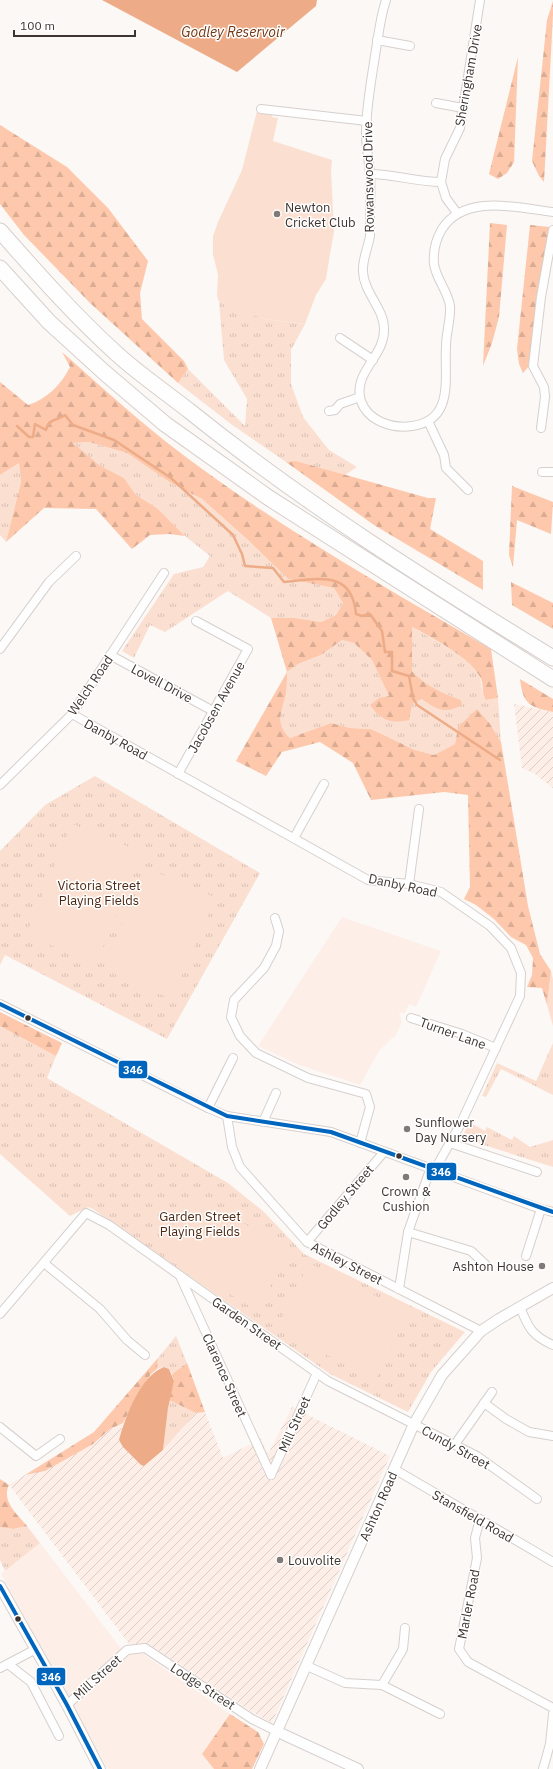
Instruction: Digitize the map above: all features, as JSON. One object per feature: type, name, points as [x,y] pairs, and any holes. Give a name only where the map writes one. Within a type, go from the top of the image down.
[{"type":"highway","points":[[0,231],[66,306],[118,355],[246,456],[427,581],[553,658]]},
{"type":"highway","points":[[0,268],[50,322],[104,373],[165,424],[269,498],[553,679]]},
{"type":"street","name":"Rowanswood Drive","points":[[360,398],[361,378],[373,360],[382,342],[384,328],[377,305],[366,283],[363,272],[370,236],[370,174],[366,135],[367,121],[377,40],[386,0]]},
{"type":"street","name":"Sheringham Drive","points":[[457,214],[446,198],[441,182],[445,159],[460,128],[480,0]]},
{"type":"street","points":[[377,40],[410,46]]},
{"type":"street","points":[[436,103],[463,108]]},
{"type":"street","points":[[261,109],[367,121]]},
{"type":"street","points":[[370,174],[391,174],[417,181],[441,182]]},
{"type":"street","points":[[329,411],[335,410],[340,404],[360,398],[369,414],[378,421],[390,425],[409,427],[428,421],[440,408],[446,391],[444,375],[450,306],[435,272],[434,252],[440,232],[457,214],[474,207],[493,206],[553,212]]},
{"type":"street","points":[[541,428],[545,396],[544,387],[533,366],[541,297],[553,230]]},
{"type":"street","points":[[340,338],[373,360]]},
{"type":"street","points":[[428,421],[444,455],[446,468],[468,490]]},
{"type":"street","points":[[542,472],[553,472]]},
{"type":"street","points":[[0,649],[49,582],[76,556]]},
{"type":"street","name":"Welch Road","points":[[0,785],[72,714],[164,573]]},
{"type":"street","name":"Jacobsen Avenue","points":[[178,774],[248,649],[196,621]]},
{"type":"street","name":"Lovell Drive","points":[[110,656],[213,711]]},
{"type":"street","name":"Danby Road","points":[[72,714],[368,880],[410,884],[441,892],[490,926],[511,948],[521,973],[520,996],[460,1124],[432,1170],[408,1232],[399,1289]]},
{"type":"street","points":[[294,838],[324,784]]},
{"type":"street","points":[[410,884],[419,809]]},
{"type":"street","points":[[275,918],[279,931],[276,946],[264,968],[234,1000],[231,1017],[240,1036],[256,1053],[308,1078],[366,1094],[370,1107],[360,1143]]},
{"type":"street","points":[[0,1004],[208,1108],[227,1116],[331,1132],[432,1170],[553,1212]]},
{"type":"street","name":"Turner Lane","points":[[411,1018],[462,1034],[496,1048]]},
{"type":"street","points":[[208,1108],[233,1058]]},
{"type":"street","points":[[263,1122],[276,1093]]},
{"type":"street","name":"Ashley Street","points":[[227,1116],[232,1147],[240,1167],[307,1242],[481,1331]]},
{"type":"street","points":[[450,1142],[537,1172]]},
{"type":"street","name":"Godley Street","points":[[307,1242],[384,1152]]},
{"type":"street","points":[[526,1256],[541,1209]]},
{"type":"street","name":"Garden Street","points":[[44,1263],[86,1213],[109,1225],[328,1381],[414,1424]]},
{"type":"street","points":[[408,1232],[471,1251],[486,1265]]},
{"type":"street","points":[[0,1314],[44,1263],[100,1309],[128,1340],[145,1355]]},
{"type":"street","name":"Clarence Street","points":[[180,1276],[271,1475]]},
{"type":"street","name":"Ashton Road","points":[[260,1769],[278,1732],[414,1424],[442,1374],[481,1331],[553,1288]]},
{"type":"street","points":[[520,1307],[529,1328],[540,1340],[553,1344]]},
{"type":"street","name":"Mill Street","points":[[271,1475],[317,1373]]},
{"type":"street","points":[[458,1440],[492,1392]]},
{"type":"street","points":[[484,1404],[529,1432],[553,1436]]},
{"type":"street","name":"Cundy Street","points":[[414,1424],[477,1456],[537,1499]]},
{"type":"street","points":[[0,1427],[36,1456],[60,1439]]},
{"type":"street","name":"Stansfield Road","points":[[394,1469],[553,1562]]},
{"type":"street","name":"Marler Road","points":[[480,1519],[475,1538],[477,1558],[459,1649],[468,1662],[553,1708]]},
{"type":"street","points":[[0,1586],[67,1704],[100,1769]]},
{"type":"street","points":[[382,1686],[403,1649],[405,1628]]},
{"type":"street","name":"Lodge Street","points":[[127,1650],[146,1648],[252,1719],[278,1732]]},
{"type":"street","points":[[0,1668],[36,1649]]},
{"type":"street","name":"Mill Street","points":[[67,1704],[127,1650]]},
{"type":"street","points":[[8,1664],[31,1682],[59,1736]]},
{"type":"street","points":[[307,1666],[346,1683],[382,1686],[440,1714]]},
{"type":"street","points":[[543,1769],[550,1744],[553,1714]]},
{"type":"street","points":[[278,1732],[358,1769]]},
{"type":"shaded area","points":[[514,704],[553,712],[553,788],[535,774],[522,768]]},
{"type":"shaded area","points":[[342,917],[441,951],[416,1007],[409,1004],[405,1013],[399,1013],[402,1022],[395,1037],[379,1051],[360,1085],[299,1065],[258,1046]]},
{"type":"shaded area","points":[[292,1407],[390,1456],[272,1723],[252,1712],[155,1648],[144,1644],[129,1644],[9,1485],[25,1475],[45,1471],[93,1444],[110,1429],[123,1423],[119,1440],[123,1447],[141,1465],[144,1466],[163,1450],[196,1413],[205,1412],[223,1458],[261,1439],[268,1454]]},
{"type":"shaded area","points":[[40,1543],[126,1655],[142,1653],[230,1714],[202,1754],[214,1769],[108,1769],[1,1574]]},
{"type":"green space","points":[[553,1],[544,182],[539,176],[532,161],[547,20]]},
{"type":"green space","points":[[518,57],[514,162],[507,173],[498,179],[489,174]]},
{"type":"green space","name":"Newton Cricket Club","points":[[257,111],[278,118],[273,141],[332,160],[331,170],[334,232],[326,279],[316,295],[305,324],[265,319],[219,302],[217,296],[218,275],[213,254],[213,236],[242,170]]},
{"type":"green space","points":[[0,125],[67,167],[108,208],[148,261],[140,293],[142,319],[184,361],[188,369],[178,383],[90,303],[24,235],[0,204]]},
{"type":"green space","points":[[490,223],[507,225],[499,317],[492,343],[483,366]]},
{"type":"green space","points":[[530,225],[550,227],[536,303],[530,365],[523,373],[519,364],[517,349]]},
{"type":"green space","points":[[219,302],[265,319],[305,324],[291,350],[291,384],[303,417],[329,450],[357,467],[345,475],[296,461],[286,462],[231,424],[178,383],[188,369],[245,426],[247,399],[224,360]]},
{"type":"green space","points":[[62,352],[165,441],[243,498],[325,551],[491,649],[498,698],[486,700],[481,679],[477,671],[470,664],[451,649],[412,627],[412,671],[423,681],[447,695],[461,700],[462,705],[456,708],[441,710],[422,699],[412,704],[409,720],[386,720],[370,705],[379,698],[389,696],[372,660],[354,643],[342,640],[321,655],[298,664],[287,672],[271,618],[295,618],[321,622],[336,615],[343,603],[334,588],[288,579],[248,540],[202,499],[171,483],[127,453],[89,442],[73,443],[99,465],[124,478],[136,495],[157,508],[185,536],[169,534],[150,535],[132,549],[96,509],[44,508],[6,542],[21,482],[19,463],[0,475],[0,382],[28,405],[35,402],[47,395],[58,385],[70,367]]},
{"type":"green space","points":[[89,442],[127,453],[171,483],[202,499],[248,540],[288,579],[334,588],[343,603],[336,615],[321,622],[295,618],[271,618],[228,591],[165,632],[150,625],[134,658],[122,651],[174,574],[203,567],[210,556],[185,536],[157,508],[136,495],[124,478],[99,465],[72,443]]},
{"type":"green space","points":[[296,461],[428,498],[436,498],[430,529],[483,561],[483,590],[374,525],[286,462]]},
{"type":"green space","points":[[19,463],[21,482],[6,542],[0,535],[0,475]]},
{"type":"green space","points":[[512,486],[553,502],[551,534],[517,520],[513,567],[509,555]]},
{"type":"green space","points":[[511,582],[553,603],[553,629],[512,605]]},
{"type":"green space","points":[[412,627],[448,648],[465,660],[480,677],[483,694],[486,700],[498,698],[501,742],[490,724],[458,727],[455,744],[434,755],[415,750],[371,729],[350,728],[331,723],[290,738],[285,733],[280,718],[286,694],[287,672],[298,664],[321,655],[342,640],[354,643],[372,660],[389,696],[412,704],[422,699],[461,700],[447,695],[423,681],[412,671]]},
{"type":"green space","points":[[287,672],[286,694],[280,717],[282,727],[290,738],[331,723],[350,728],[371,729],[415,750],[434,755],[455,744],[458,727],[477,709],[490,724],[501,742],[528,906],[540,954],[551,971],[547,1005],[542,988],[527,987],[532,975],[533,958],[526,945],[511,937],[494,919],[476,905],[464,899],[470,887],[468,795],[444,792],[371,800],[353,763],[320,742],[282,752],[266,776],[236,761]]},
{"type":"green space","points":[[520,679],[553,699],[553,712],[533,706],[526,700],[521,688]]},
{"type":"green space","name":"Victoria Street Playing Fields","points":[[95,776],[260,873],[167,1039],[5,955],[0,965],[0,851],[45,805]]},
{"type":"green space","points":[[72,824],[142,852],[96,964],[26,935]]},
{"type":"green space","points":[[147,868],[216,898],[171,999],[103,969]]},
{"type":"green space","points":[[551,971],[553,979],[553,1026],[547,1005]]},
{"type":"green space","points":[[0,1012],[62,1043],[56,1056],[0,1026]]},
{"type":"green space","name":"Garden Street Playing Fields","points":[[0,1026],[56,1056],[47,1078],[228,1183],[263,1211],[304,1254],[465,1332],[431,1372],[408,1412],[330,1374],[93,1209],[88,1207],[70,1216],[0,1154]]},
{"type":"green space","points":[[553,1043],[553,1095],[501,1069],[486,1097],[482,1096],[497,1063],[536,1081]]},
{"type":"green space","points":[[469,1122],[485,1131],[487,1127],[512,1140],[514,1136],[530,1147],[553,1140],[553,1167],[462,1138]]},
{"type":"green space","points":[[192,1192],[291,1252],[256,1310],[157,1250]]},
{"type":"green space","points":[[309,1263],[408,1312],[376,1379],[276,1330]]},
{"type":"green space","points":[[176,1336],[187,1363],[172,1374],[169,1369],[164,1367],[157,1369],[158,1358]]},
{"type":"green space","points":[[158,1358],[157,1369],[151,1374],[140,1390],[123,1423],[110,1429],[93,1444],[45,1471],[25,1475],[94,1432]]},
{"type":"green space","points":[[187,1363],[205,1412],[196,1413],[169,1400],[174,1381],[172,1374]]},
{"type":"green space","points":[[169,1400],[196,1413],[163,1450]]},
{"type":"green space","points":[[0,1479],[9,1485],[7,1496],[11,1507],[27,1526],[13,1529],[0,1527]]},
{"type":"green space","points":[[27,1526],[40,1543],[5,1571],[0,1560],[0,1527],[13,1529]]},
{"type":"green space","points":[[230,1714],[258,1732],[264,1744],[252,1769],[214,1769],[202,1754]]},
{"type":"water","name":"Godley Reservoir","points":[[102,0],[317,0],[316,6],[237,72]]},
{"type":"water","points":[[164,1367],[169,1369],[174,1381],[168,1408],[163,1450],[144,1466],[141,1465],[123,1447],[119,1440],[125,1420],[141,1388],[156,1371]]},
{"type":"waterway","points":[[17,426],[29,437],[33,437],[35,424],[46,430],[49,423],[65,415],[73,425],[114,440],[171,478],[233,535],[242,554],[245,566],[273,568],[284,582],[320,579],[340,583],[348,590],[353,600],[356,614],[362,616],[370,614],[382,631],[385,652],[392,652],[392,671],[409,676],[413,698],[417,705],[500,760]]},
{"type":"transit line","name":"346","points":[[0,1004],[227,1116],[331,1132],[553,1212]]},
{"type":"transit line","name":"346","points":[[0,1586],[67,1705],[100,1769]]},
{"type":"place","name":"Newton Cricket Club","points":[[277,214]]},
{"type":"place","name":"Sunflower Day Nursery","points":[[407,1129]]},
{"type":"place","name":"Crown & Cushion","points":[[406,1177]]},
{"type":"place","name":"Ashton House","points":[[542,1266]]},
{"type":"place","name":"Louvolite","points":[[280,1560]]}]
